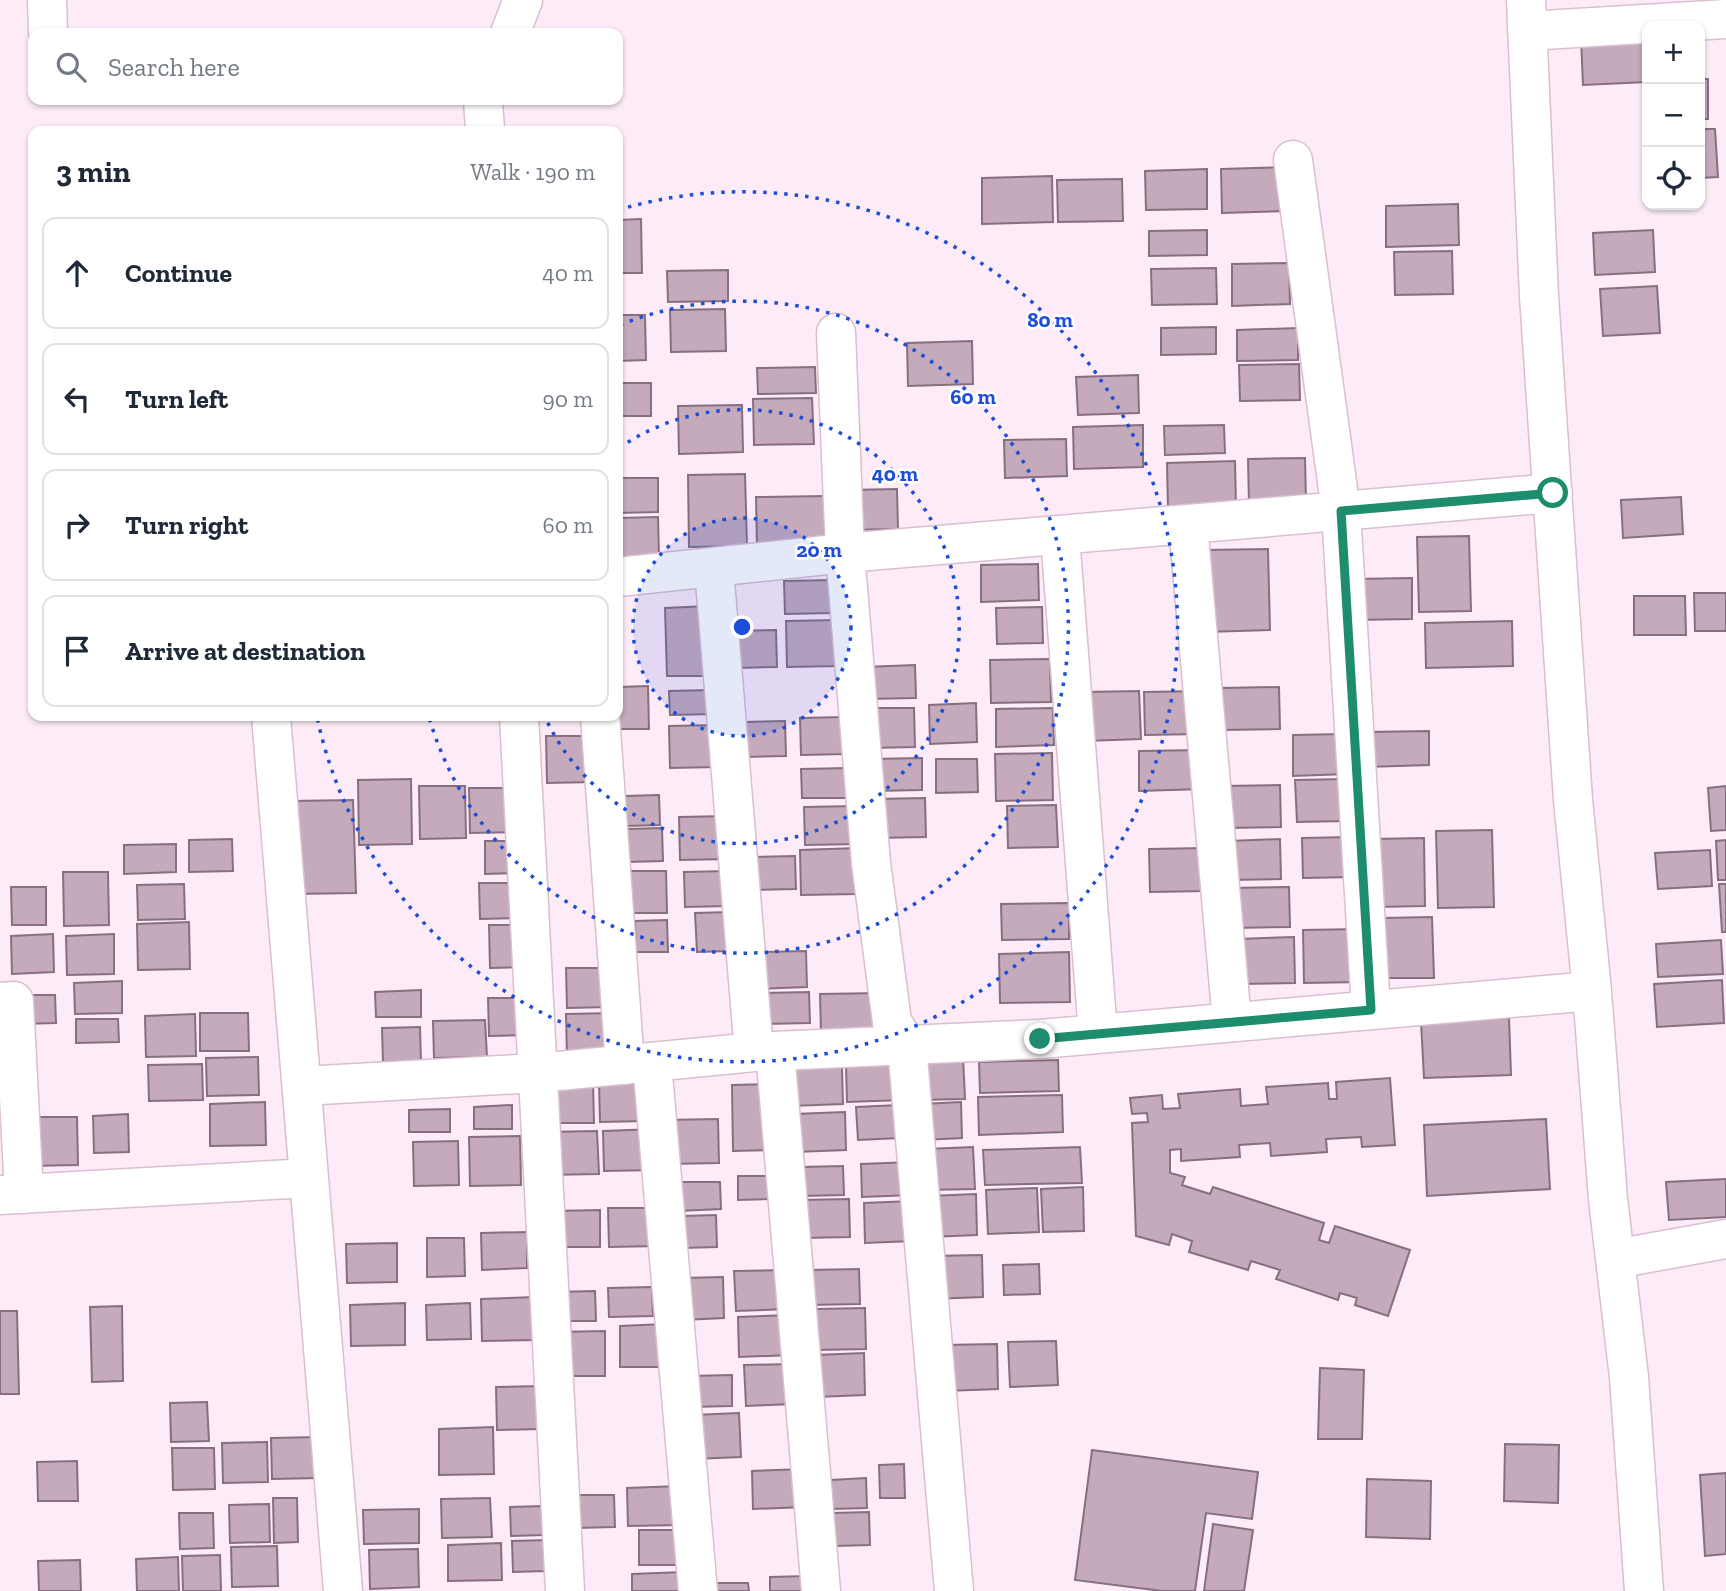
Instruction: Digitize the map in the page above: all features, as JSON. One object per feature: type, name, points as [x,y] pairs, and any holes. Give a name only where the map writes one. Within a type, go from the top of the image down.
[{"type":"street","points":[[47,0],[48,28]]},
{"type":"street","points":[[512,28],[523,0]]},
{"type":"street","points":[[530,0],[532,28]]},
{"type":"street","points":[[1644,1591],[1629,1377],[1615,1259],[1573,800],[1526,16],[1726,19]]},
{"type":"street","points":[[483,105],[485,126]]},
{"type":"street","points":[[1293,160],[1341,511],[1371,1010]]},
{"type":"street","points":[[836,333],[845,554],[872,863],[892,1022],[907,1046],[954,1591]]},
{"type":"street","points":[[623,577],[845,554],[1553,493]]},
{"type":"street","points":[[1188,524],[1232,1022]]},
{"type":"street","points":[[1060,536],[1098,1034]]},
{"type":"street","points":[[714,569],[821,1591]]},
{"type":"street","points":[[271,721],[343,1591]]},
{"type":"street","points":[[519,721],[565,1591]]},
{"type":"street","points":[[601,721],[698,1591]]},
{"type":"street","points":[[302,1086],[538,1073],[764,1051],[907,1046],[1098,1034],[1592,991]]},
{"type":"street","points":[[0,1002],[14,1001],[12,1194],[309,1178]]},
{"type":"street","points":[[1615,1259],[1726,1239]]},
{"type":"building","points":[[1642,36],[1642,82],[1583,85],[1581,39]]},
{"type":"building","points":[[1705,79],[1708,79],[1708,119],[1705,119]]},
{"type":"building","points":[[1705,129],[1715,129],[1718,177],[1705,178]]},
{"type":"building","points":[[1285,167],[1287,211],[1222,213],[1221,169]]},
{"type":"building","points":[[1207,169],[1207,209],[1146,210],[1145,171]]},
{"type":"building","points":[[1052,176],[1053,222],[982,224],[982,178]]},
{"type":"building","points":[[1122,179],[1123,221],[1058,222],[1057,180]]},
{"type":"building","points":[[1458,204],[1459,245],[1386,247],[1386,206]]},
{"type":"building","points":[[641,219],[642,273],[623,273],[623,220]]},
{"type":"building","points":[[1207,230],[1207,255],[1149,256],[1149,231]]},
{"type":"building","points":[[1653,230],[1655,272],[1595,275],[1593,233]]},
{"type":"building","points":[[1452,251],[1453,294],[1395,295],[1394,252]]},
{"type":"building","points":[[1289,263],[1290,304],[1232,306],[1232,264]]},
{"type":"building","points":[[1216,268],[1217,304],[1152,305],[1151,269]]},
{"type":"building","points":[[728,270],[728,301],[668,302],[667,271]]},
{"type":"building","points":[[1657,286],[1660,333],[1603,336],[1600,289]]},
{"type":"building","points":[[725,309],[726,351],[671,352],[670,310]]},
{"type":"building","points":[[623,315],[645,315],[646,360],[623,361]]},
{"type":"building","points":[[1216,327],[1216,354],[1161,355],[1161,328]]},
{"type":"building","points":[[1298,328],[1298,360],[1237,361],[1237,330]]},
{"type":"building","points":[[972,341],[973,384],[908,386],[907,343]]},
{"type":"building","points":[[1299,364],[1300,400],[1240,401],[1239,365]]},
{"type":"building","points":[[815,367],[816,393],[758,394],[757,368]]},
{"type":"building","points":[[1138,375],[1139,413],[1078,415],[1076,377]]},
{"type":"building","points":[[623,383],[651,383],[651,416],[623,416]]},
{"type":"building","points":[[812,398],[814,444],[754,445],[753,399]]},
{"type":"building","points":[[742,405],[743,452],[679,454],[678,406]]},
{"type":"building","points":[[1143,425],[1143,467],[1074,469],[1073,427]]},
{"type":"building","points":[[1224,425],[1225,453],[1165,455],[1164,426]]},
{"type":"building","points":[[1066,439],[1067,476],[1005,478],[1004,440]]},
{"type":"building","points":[[1305,458],[1306,502],[1249,504],[1248,459]]},
{"type":"building","points":[[1235,461],[1236,508],[1168,510],[1167,463]]},
{"type":"building","points":[[745,474],[747,546],[689,547],[688,475]]},
{"type":"building","points":[[623,478],[658,478],[658,512],[623,513]]},
{"type":"building","points":[[897,489],[898,529],[848,530],[848,490]]},
{"type":"building","points":[[824,496],[825,547],[757,549],[756,497]]},
{"type":"building","points":[[1681,497],[1683,534],[1623,538],[1621,500]]},
{"type":"building","points":[[658,517],[659,556],[623,557],[623,518]]},
{"type":"building","points":[[1469,536],[1471,611],[1419,612],[1417,537]]},
{"type":"building","points":[[1268,549],[1270,630],[1206,632],[1204,550]]},
{"type":"building","points":[[1038,564],[1039,600],[981,602],[981,565]]},
{"type":"building","points":[[1412,578],[1412,619],[1355,620],[1354,579]]},
{"type":"building","points":[[833,580],[834,613],[785,614],[784,581]]},
{"type":"building","points":[[1694,593],[1726,593],[1726,631],[1695,631]]},
{"type":"building","points":[[1634,596],[1685,596],[1686,635],[1634,635]]},
{"type":"building","points":[[708,606],[709,676],[667,676],[665,608]]},
{"type":"building","points":[[1042,607],[1043,643],[997,644],[996,608]]},
{"type":"building","points":[[838,620],[839,666],[787,667],[786,621]]},
{"type":"building","points":[[1512,621],[1513,666],[1426,668],[1425,623]]},
{"type":"building","points":[[776,630],[777,667],[736,668],[734,631]]},
{"type":"building","points":[[1050,659],[1051,702],[991,703],[990,660]]},
{"type":"building","points":[[915,665],[916,698],[865,699],[864,667]]},
{"type":"building","points":[[648,686],[649,729],[609,729],[615,721],[623,721],[623,687]]},
{"type":"building","points":[[1279,687],[1280,729],[1222,730],[1221,688]]},
{"type":"building","points":[[711,690],[712,714],[670,715],[669,691]]},
{"type":"building","points":[[1139,691],[1141,739],[1085,741],[1084,692]]},
{"type":"building","points":[[1201,691],[1202,734],[1145,735],[1144,692]]},
{"type":"building","points":[[976,703],[977,742],[930,744],[929,705]]},
{"type":"building","points":[[868,708],[914,708],[915,747],[869,748]]},
{"type":"building","points":[[1053,708],[1054,745],[996,747],[996,709]]},
{"type":"building","points":[[844,717],[845,754],[801,755],[800,718]]},
{"type":"building","points":[[785,721],[786,756],[746,757],[746,722]]},
{"type":"building","points":[[717,725],[718,767],[670,768],[669,726]]},
{"type":"building","points":[[1429,731],[1429,765],[1367,767],[1367,732]]},
{"type":"building","points":[[1346,734],[1347,774],[1293,776],[1293,735]]},
{"type":"building","points":[[546,736],[593,736],[594,782],[547,783]]},
{"type":"building","points":[[1202,750],[1203,789],[1139,791],[1139,751]]},
{"type":"building","points":[[1052,753],[1053,800],[996,801],[995,754]]},
{"type":"building","points":[[922,758],[922,790],[872,791],[871,759]]},
{"type":"building","points":[[936,759],[977,759],[978,792],[936,793]]},
{"type":"building","points":[[848,768],[848,798],[802,798],[801,769]]},
{"type":"building","points":[[411,779],[412,844],[359,845],[358,780]]},
{"type":"building","points":[[1347,779],[1347,821],[1297,822],[1295,780]]},
{"type":"building","points":[[1280,785],[1281,827],[1224,828],[1223,786]]},
{"type":"building","points":[[419,786],[465,786],[466,838],[420,839]]},
{"type":"building","points":[[1726,786],[1726,830],[1711,831],[1708,788]]},
{"type":"building","points":[[469,788],[519,788],[520,832],[470,833]]},
{"type":"building","points":[[659,795],[660,825],[625,826],[625,796]]},
{"type":"building","points":[[925,798],[926,837],[875,838],[875,799]]},
{"type":"building","points":[[353,800],[356,893],[294,894],[292,801]]},
{"type":"building","points":[[1056,805],[1058,847],[1008,848],[1007,806]]},
{"type":"building","points":[[857,806],[858,844],[805,845],[804,807]]},
{"type":"building","points":[[728,816],[729,859],[680,860],[679,817]]},
{"type":"building","points":[[662,828],[663,861],[628,862],[627,829]]},
{"type":"building","points":[[1492,830],[1494,907],[1438,908],[1436,831]]},
{"type":"building","points":[[1352,837],[1353,877],[1303,878],[1302,838]]},
{"type":"building","points":[[1424,838],[1425,906],[1375,907],[1373,839]]},
{"type":"building","points":[[232,839],[233,871],[189,872],[189,840]]},
{"type":"building","points":[[1280,839],[1281,879],[1230,880],[1229,841]]},
{"type":"building","points":[[1726,840],[1726,880],[1718,880],[1716,841]]},
{"type":"building","points":[[485,841],[521,841],[521,873],[485,874]]},
{"type":"building","points":[[176,844],[176,872],[124,874],[124,845]]},
{"type":"building","points":[[857,848],[858,894],[801,895],[800,850]]},
{"type":"building","points":[[1206,848],[1207,891],[1150,892],[1149,849]]},
{"type":"building","points":[[1710,850],[1712,886],[1658,889],[1655,853]]},
{"type":"building","points":[[795,856],[796,889],[749,890],[748,857]]},
{"type":"building","points":[[624,871],[666,871],[667,913],[624,913]]},
{"type":"building","points":[[728,871],[729,906],[685,907],[684,872]]},
{"type":"building","points":[[63,872],[108,872],[109,925],[64,926]]},
{"type":"building","points":[[479,883],[524,883],[525,918],[480,919]]},
{"type":"building","points":[[184,884],[185,919],[138,920],[137,885]]},
{"type":"building","points":[[1719,884],[1726,884],[1726,932],[1722,932]]},
{"type":"building","points":[[11,887],[46,887],[46,925],[12,925]]},
{"type":"building","points":[[1289,887],[1290,927],[1232,928],[1231,888]]},
{"type":"building","points":[[1069,903],[1069,939],[1002,940],[1001,904]]},
{"type":"building","points":[[729,912],[730,951],[697,952],[695,913]]},
{"type":"building","points":[[1432,917],[1434,978],[1383,978],[1382,918]]},
{"type":"building","points":[[667,920],[668,952],[636,952],[635,921]]},
{"type":"building","points":[[189,922],[190,969],[138,970],[137,924]]},
{"type":"building","points":[[489,925],[526,925],[527,967],[490,968]]},
{"type":"building","points":[[1361,929],[1362,982],[1304,983],[1303,930]]},
{"type":"building","points":[[53,934],[54,972],[12,974],[11,936]]},
{"type":"building","points":[[114,934],[114,974],[67,975],[66,936]]},
{"type":"building","points":[[1294,937],[1295,983],[1238,984],[1237,939]]},
{"type":"building","points":[[1721,940],[1723,974],[1658,977],[1656,944]]},
{"type":"building","points":[[806,951],[807,987],[758,989],[758,952]]},
{"type":"building","points":[[1069,952],[1070,1002],[1000,1003],[999,954]]},
{"type":"building","points":[[566,968],[610,968],[611,1007],[567,1008]]},
{"type":"building","points":[[1722,980],[1724,1023],[1657,1027],[1654,984]]},
{"type":"building","points":[[122,981],[122,1013],[75,1014],[74,983]]},
{"type":"building","points":[[421,990],[421,1017],[376,1017],[375,992]]},
{"type":"building","points":[[809,992],[810,1023],[761,1024],[760,993]]},
{"type":"building","points":[[880,993],[882,1032],[821,1033],[820,994]]},
{"type":"building","points":[[18,995],[55,995],[56,1023],[19,1024]]},
{"type":"building","points":[[488,998],[529,998],[530,1035],[489,1036]]},
{"type":"building","points":[[200,1013],[248,1013],[249,1051],[200,1051]]},
{"type":"building","points":[[615,1013],[615,1058],[567,1059],[566,1014]]},
{"type":"building","points":[[195,1014],[196,1056],[146,1057],[145,1016]]},
{"type":"building","points":[[1509,1018],[1511,1075],[1424,1078],[1421,1022]]},
{"type":"building","points":[[76,1019],[118,1019],[119,1042],[76,1043]]},
{"type":"building","points":[[485,1020],[487,1057],[434,1058],[433,1021]]},
{"type":"building","points":[[420,1027],[421,1062],[383,1063],[382,1028]]},
{"type":"building","points":[[258,1057],[259,1095],[207,1096],[206,1058]]},
{"type":"building","points":[[963,1057],[965,1099],[918,1100],[917,1058]]},
{"type":"building","points":[[1058,1060],[1059,1091],[980,1093],[979,1062]]},
{"type":"building","points":[[903,1063],[904,1100],[847,1102],[846,1065]]},
{"type":"building","points":[[202,1064],[203,1100],[149,1101],[148,1065]]},
{"type":"building","points":[[842,1067],[843,1104],[791,1106],[790,1068]]},
{"type":"building","points":[[1390,1078],[1395,1145],[1362,1147],[1361,1137],[1326,1139],[1327,1152],[1271,1156],[1270,1143],[1239,1145],[1240,1157],[1181,1161],[1181,1149],[1170,1150],[1170,1173],[1185,1177],[1182,1185],[1210,1194],[1213,1187],[1324,1223],[1319,1240],[1329,1243],[1335,1226],[1410,1250],[1388,1316],[1355,1305],[1357,1298],[1340,1293],[1338,1300],[1276,1279],[1280,1270],[1251,1261],[1248,1270],[1189,1252],[1192,1241],[1172,1234],[1169,1245],[1136,1236],[1132,1123],[1148,1122],[1147,1113],[1132,1114],[1130,1098],[1162,1095],[1163,1109],[1180,1108],[1178,1094],[1240,1089],[1241,1106],[1268,1104],[1266,1087],[1328,1083],[1329,1099],[1337,1099],[1336,1082]]},
{"type":"building","points":[[593,1082],[594,1123],[547,1123],[546,1084]]},
{"type":"building","points":[[645,1083],[645,1121],[600,1122],[599,1084]]},
{"type":"building","points":[[770,1084],[771,1150],[733,1151],[732,1085]]},
{"type":"building","points":[[1062,1095],[1063,1132],[979,1135],[978,1097]]},
{"type":"building","points":[[265,1102],[266,1145],[210,1146],[210,1104]]},
{"type":"building","points":[[961,1102],[962,1138],[923,1140],[922,1104]]},
{"type":"building","points":[[512,1105],[512,1129],[474,1129],[474,1107]]},
{"type":"building","points":[[899,1105],[900,1138],[858,1140],[856,1107]]},
{"type":"building","points":[[450,1109],[450,1132],[409,1132],[409,1110]]},
{"type":"building","points":[[845,1112],[846,1150],[795,1152],[794,1114]]},
{"type":"building","points":[[128,1114],[129,1152],[94,1153],[93,1116]]},
{"type":"building","points":[[27,1117],[77,1117],[78,1165],[28,1166]]},
{"type":"building","points":[[718,1119],[719,1163],[667,1164],[666,1120]]},
{"type":"building","points":[[1546,1119],[1550,1189],[1427,1196],[1424,1125]]},
{"type":"building","points":[[655,1129],[656,1170],[604,1171],[603,1131]]},
{"type":"building","points":[[597,1131],[599,1174],[546,1175],[545,1132]]},
{"type":"building","points":[[520,1136],[521,1185],[470,1186],[469,1137]]},
{"type":"building","points":[[458,1141],[459,1185],[414,1186],[413,1142]]},
{"type":"building","points":[[973,1147],[975,1189],[927,1190],[926,1149]]},
{"type":"building","points":[[1080,1147],[1082,1183],[985,1185],[983,1150]]},
{"type":"building","points":[[910,1162],[912,1195],[862,1197],[861,1164]]},
{"type":"building","points":[[843,1166],[844,1195],[801,1196],[801,1167]]},
{"type":"building","points":[[738,1176],[769,1176],[770,1199],[738,1200]]},
{"type":"building","points":[[1726,1179],[1726,1217],[1669,1220],[1666,1182]]},
{"type":"building","points":[[678,1182],[720,1182],[721,1209],[679,1211]]},
{"type":"building","points":[[1083,1187],[1084,1231],[1043,1232],[1041,1189]]},
{"type":"building","points":[[1037,1188],[1039,1232],[988,1234],[986,1190]]},
{"type":"building","points":[[976,1194],[977,1235],[929,1237],[928,1196]]},
{"type":"building","points":[[849,1199],[850,1237],[802,1238],[801,1200]]},
{"type":"building","points":[[912,1201],[913,1241],[865,1243],[864,1203]]},
{"type":"building","points":[[608,1208],[656,1208],[658,1246],[609,1247]]},
{"type":"building","points":[[600,1210],[600,1247],[554,1247],[553,1211]]},
{"type":"building","points":[[716,1215],[717,1247],[682,1248],[682,1216]]},
{"type":"building","points":[[527,1232],[527,1268],[482,1270],[481,1233]]},
{"type":"building","points":[[427,1238],[464,1238],[465,1276],[427,1277]]},
{"type":"building","points":[[397,1243],[397,1282],[347,1283],[346,1244]]},
{"type":"building","points":[[982,1255],[983,1297],[932,1299],[931,1256]]},
{"type":"building","points":[[1039,1264],[1040,1294],[1004,1295],[1003,1265]]},
{"type":"building","points":[[859,1269],[860,1304],[810,1305],[809,1270]]},
{"type":"building","points":[[788,1270],[789,1309],[736,1311],[734,1271]]},
{"type":"building","points":[[723,1277],[724,1318],[683,1320],[682,1278]]},
{"type":"building","points":[[652,1287],[653,1316],[609,1317],[608,1288]]},
{"type":"building","points":[[595,1291],[596,1321],[554,1321],[553,1292]]},
{"type":"building","points":[[536,1297],[537,1340],[482,1341],[481,1299]]},
{"type":"building","points":[[405,1303],[405,1345],[351,1346],[350,1305]]},
{"type":"building","points":[[470,1303],[471,1339],[427,1340],[426,1305]]},
{"type":"building","points":[[122,1306],[123,1381],[92,1382],[90,1307]]},
{"type":"building","points":[[865,1308],[866,1349],[817,1350],[816,1309]]},
{"type":"building","points":[[0,1311],[17,1311],[19,1394],[0,1394]]},
{"type":"building","points":[[790,1315],[792,1355],[739,1357],[738,1317]]},
{"type":"building","points":[[665,1324],[665,1367],[620,1367],[620,1326]]},
{"type":"building","points":[[605,1331],[605,1376],[556,1376],[556,1332]]},
{"type":"building","points":[[1056,1341],[1058,1385],[1010,1387],[1008,1342]]},
{"type":"building","points":[[997,1344],[998,1389],[945,1391],[943,1345]]},
{"type":"building","points":[[864,1353],[865,1395],[816,1397],[814,1355]]},
{"type":"building","points":[[793,1364],[795,1404],[746,1406],[744,1365]]},
{"type":"building","points":[[1320,1368],[1364,1370],[1362,1439],[1318,1439]]},
{"type":"building","points":[[732,1375],[732,1406],[689,1407],[689,1376]]},
{"type":"building","points":[[542,1386],[543,1429],[497,1430],[496,1387]]},
{"type":"building","points":[[207,1402],[209,1441],[171,1442],[170,1403]]},
{"type":"building","points":[[739,1413],[741,1457],[694,1459],[693,1415]]},
{"type":"building","points":[[493,1427],[494,1474],[439,1475],[439,1429]]},
{"type":"building","points":[[319,1437],[320,1478],[272,1479],[271,1438]]},
{"type":"building","points":[[267,1442],[268,1482],[223,1483],[222,1443]]},
{"type":"building","points":[[1505,1444],[1559,1445],[1558,1503],[1504,1501]]},
{"type":"building","points":[[172,1448],[214,1448],[215,1489],[173,1490]]},
{"type":"building","points":[[1092,1450],[1258,1472],[1252,1519],[1206,1513],[1195,1591],[1162,1591],[1075,1580]]},
{"type":"building","points":[[77,1461],[78,1501],[38,1501],[37,1462]]},
{"type":"building","points":[[904,1464],[905,1498],[880,1498],[879,1465]]},
{"type":"building","points":[[804,1469],[805,1507],[753,1509],[752,1471]]},
{"type":"building","points":[[1726,1473],[1726,1554],[1705,1556],[1700,1475]]},
{"type":"building","points":[[866,1478],[867,1508],[832,1509],[831,1480]]},
{"type":"building","points":[[1367,1479],[1431,1481],[1430,1539],[1366,1537]]},
{"type":"building","points":[[679,1486],[680,1525],[628,1526],[627,1488]]},
{"type":"building","points":[[575,1495],[614,1495],[615,1527],[576,1528]]},
{"type":"building","points":[[273,1498],[297,1498],[298,1542],[274,1543]]},
{"type":"building","points":[[490,1498],[492,1537],[442,1538],[441,1499]]},
{"type":"building","points":[[269,1504],[270,1542],[230,1543],[229,1505]]},
{"type":"building","points":[[543,1506],[544,1535],[511,1536],[510,1507]]},
{"type":"building","points":[[419,1509],[419,1543],[364,1544],[363,1510]]},
{"type":"building","points":[[869,1512],[870,1545],[834,1546],[833,1513]]},
{"type":"building","points":[[179,1513],[213,1513],[214,1548],[180,1549]]},
{"type":"building","points":[[1213,1524],[1253,1530],[1244,1591],[1204,1591]]},
{"type":"building","points":[[639,1530],[679,1530],[680,1565],[639,1565]]},
{"type":"building","points":[[547,1540],[547,1571],[513,1572],[512,1541]]},
{"type":"building","points":[[501,1543],[502,1580],[448,1581],[448,1545]]},
{"type":"building","points":[[277,1546],[278,1586],[232,1587],[231,1547]]},
{"type":"building","points":[[418,1549],[419,1587],[370,1589],[369,1550]]},
{"type":"building","points":[[220,1555],[221,1591],[183,1591],[182,1556]]},
{"type":"building","points":[[178,1557],[179,1591],[137,1591],[136,1559]]},
{"type":"building","points":[[80,1560],[81,1591],[39,1591],[38,1561]]},
{"type":"building","points":[[684,1572],[685,1591],[632,1591],[632,1574]]},
{"type":"building","points":[[808,1576],[808,1591],[770,1591],[770,1577]]},
{"type":"building","points":[[712,1583],[748,1583],[749,1591],[712,1591]]},
{"type":"route","points":[[1040,1039],[1371,1010],[1341,511],[1553,493]]}]
